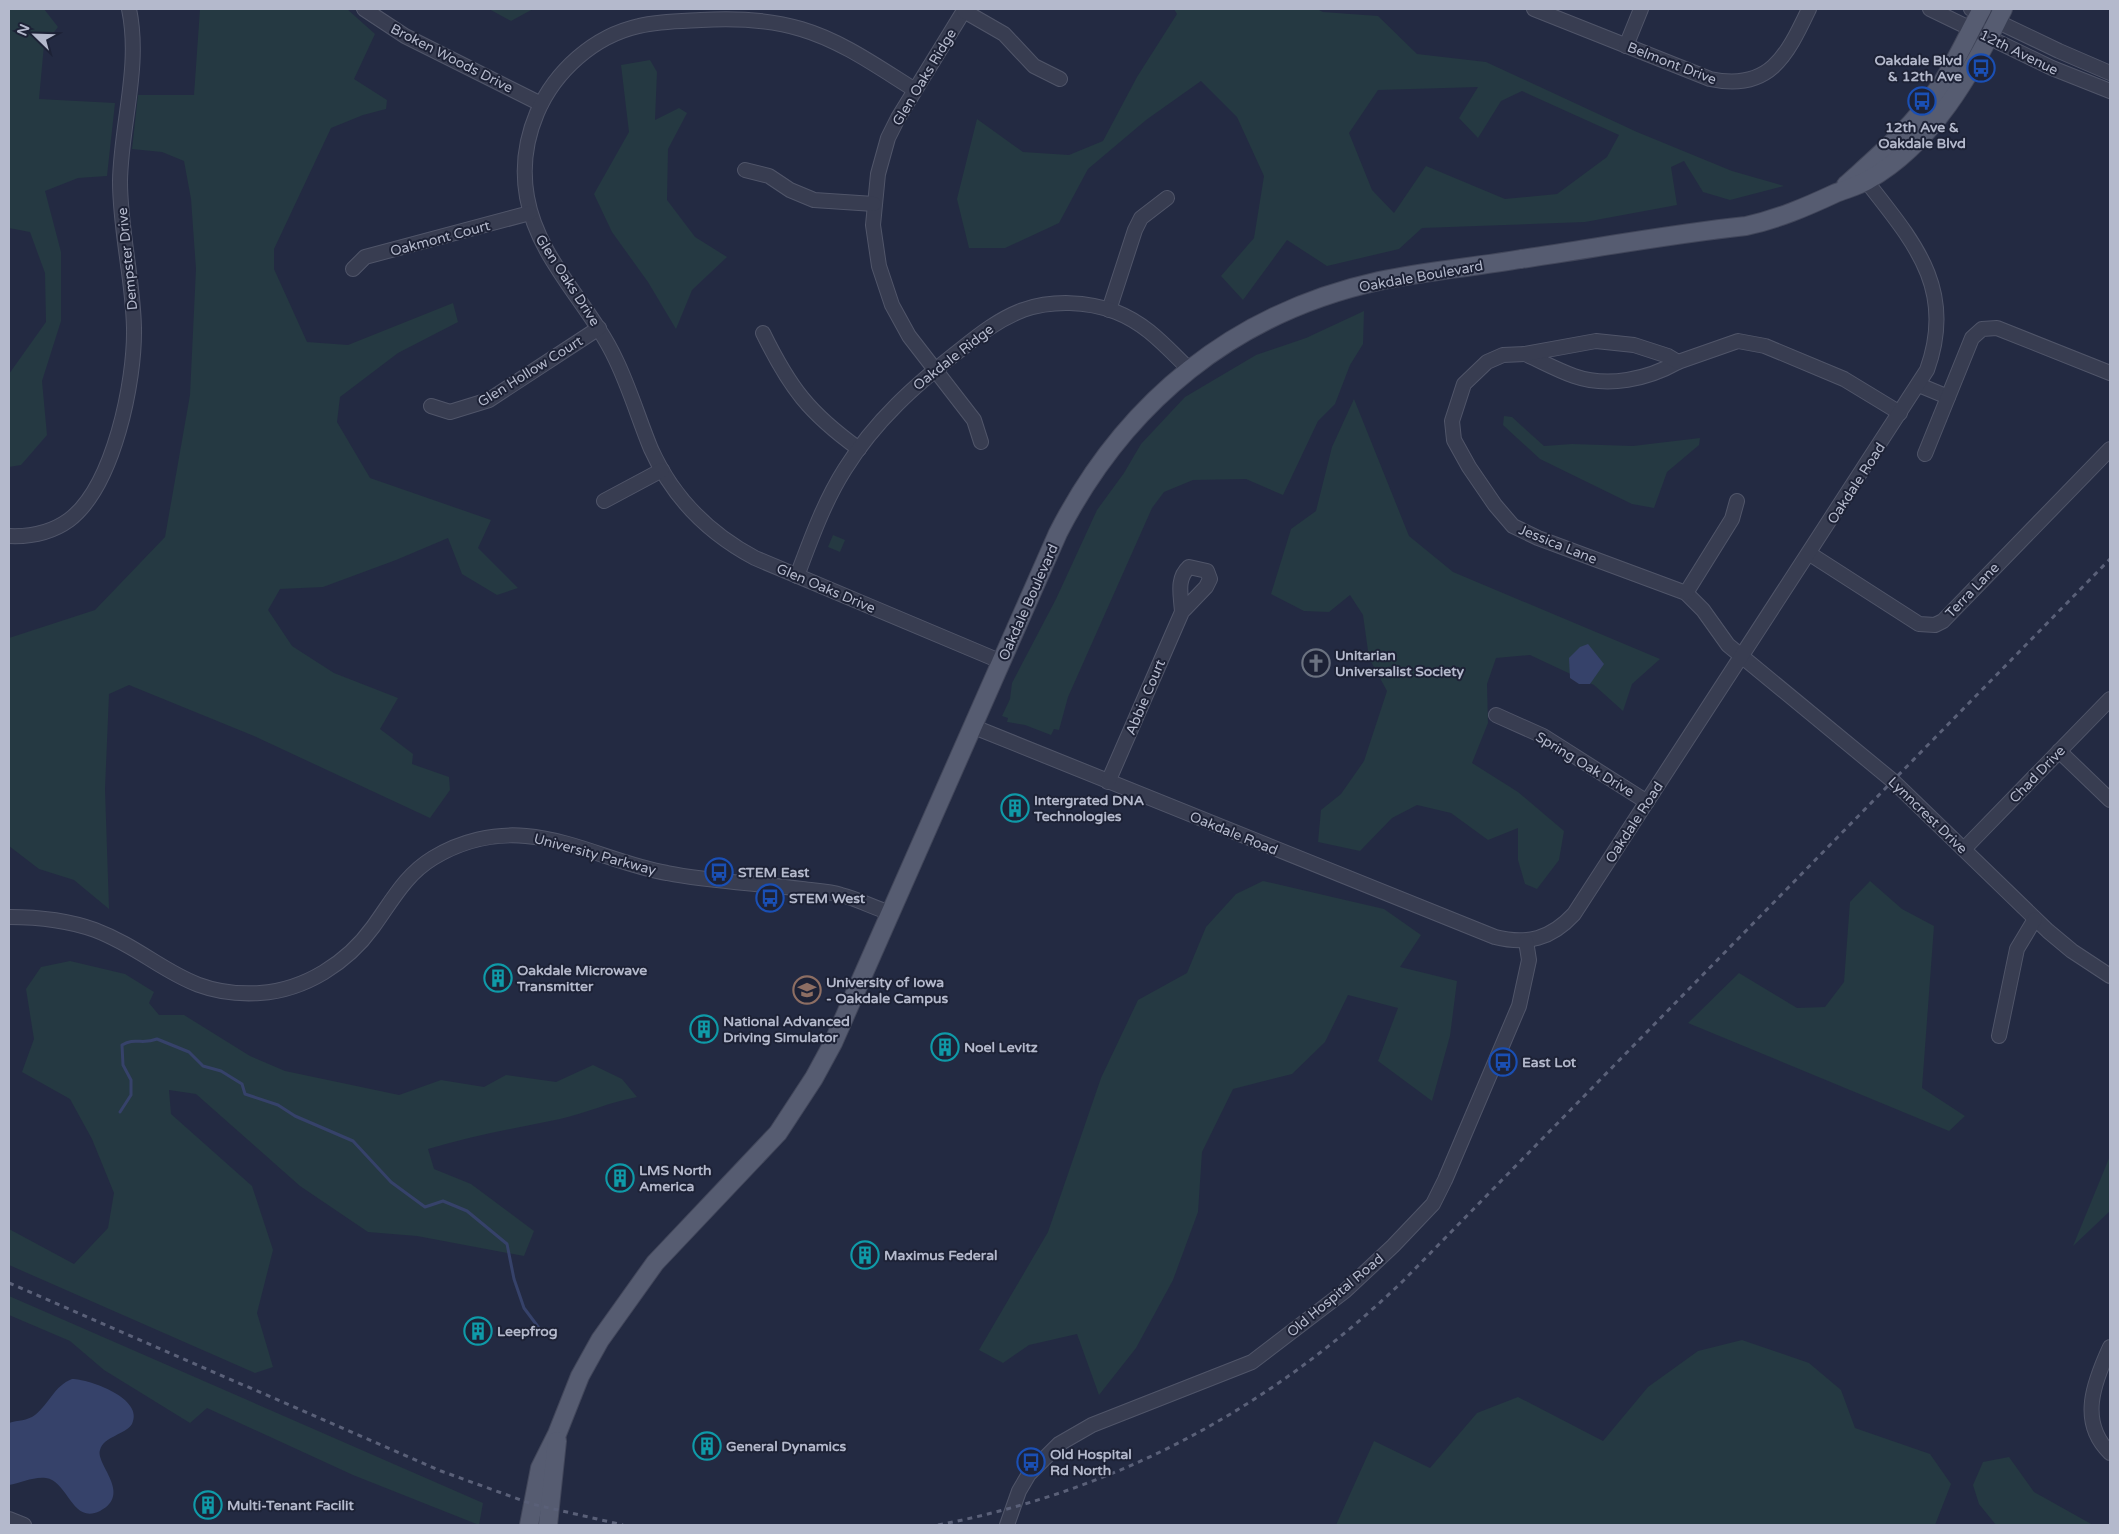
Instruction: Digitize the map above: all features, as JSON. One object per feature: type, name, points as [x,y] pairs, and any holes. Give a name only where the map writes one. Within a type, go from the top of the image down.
[{"type":"main road","name":"Oakdale Boulevard","points":[[1863,177],[1925,106],[1951,68],[1971,29],[1977,10]]},
{"type":"main road","name":"Oakdale Boulevard","points":[[529,1525],[540,1468],[557,1434],[580,1376],[600,1340],[655,1263],[778,1133],[800,1102],[833,1043],[1058,534],[1091,476],[1131,425],[1163,391],[1230,340],[1271,317],[1323,297],[1378,281],[1746,226],[1791,213],[1836,193],[1863,177],[1890,166],[1927,131],[1964,80],[2000,15]]},
{"type":"main road","name":"Oakdale Boulevard","points":[[548,1525],[556,1472],[557,1434]]},
{"type":"street","name":"Dempster Drive","points":[[9,536],[42,534],[56,528],[80,510],[100,479],[115,444],[121,419],[133,358],[134,328],[132,282],[120,214],[123,138],[134,47],[129,9]]},
{"type":"street","name":"Broken Woods Drive","points":[[364,9],[404,36],[541,104]]},
{"type":"street","name":"Belmont Drive","points":[[1534,9],[1710,79],[1723,82],[1749,80],[1772,68],[1783,58],[1809,9]]},
{"type":"street","points":[[1626,46],[1641,9]]},
{"type":"street","name":"12th Avenue","points":[[1930,9],[2059,71],[2110,90]]},
{"type":"street","points":[[964,10],[1004,34],[1034,66],[1060,79]]},
{"type":"street","name":"Glen Oaks Ridge","points":[[964,10],[898,118],[883,152],[874,204],[875,246],[885,286],[901,322],[974,420],[981,442]]},
{"type":"street","name":"12th Avenue","points":[[1977,10],[2000,15],[2110,72]]},
{"type":"street","name":"Glen Oaks Drive","points":[[914,90],[843,46],[822,36],[780,24],[727,19],[659,22],[638,26],[604,39],[572,63],[558,78],[541,104],[529,137],[526,158],[525,179],[530,214],[543,246],[599,328],[621,371],[662,470],[685,504],[717,535],[755,558],[1002,662]]},
{"type":"street","points":[[745,170],[769,176],[796,193],[814,200],[874,204]]},
{"type":"street","name":"Oakdale Road","points":[[974,727],[1495,937],[1526,941],[1551,934],[1563,926],[1574,914],[1919,385],[1934,352],[1937,334],[1937,303],[1934,288],[1911,242],[1863,177]]},
{"type":"street","points":[[1109,310],[1135,230],[1141,218],[1167,198]]},
{"type":"street","name":"Oakmont Court","points":[[353,269],[366,257],[530,214]]},
{"type":"street","name":"Oakdale Ridge","points":[[796,576],[829,498],[859,449],[898,402],[935,369],[992,325],[1025,309],[1061,303],[1080,303],[1109,310],[1148,329],[1189,370]]},
{"type":"street","name":"Glen Hollow Court","points":[[431,406],[450,412],[489,400],[599,328]]},
{"type":"street","points":[[1925,454],[1972,338],[1982,329],[1997,328],[2110,373]]},
{"type":"street","points":[[763,333],[788,381],[800,398],[829,427],[859,449]]},
{"type":"street","points":[[1524,354],[1576,377],[1610,381],[1657,374],[1678,362],[1738,341],[1764,346],[1844,379],[1900,413]]},
{"type":"street","name":"Jessica Lane","points":[[1678,362],[1668,356],[1634,345],[1596,342],[1524,354],[1503,355],[1488,362],[1471,375],[1464,384],[1452,421],[1454,440],[1495,505],[1513,526],[1538,538],[1686,594],[1703,610],[1728,645],[1742,656]]},
{"type":"street","points":[[1919,385],[1948,398]]},
{"type":"street","name":"Terra Lane","points":[[1810,554],[1919,624],[1935,625],[1942,621],[2110,449]]},
{"type":"street","points":[[604,501],[662,470]]},
{"type":"street","points":[[1686,594],[1732,519],[1738,501]]},
{"type":"street","name":"Abbie Court","points":[[1108,782],[1182,612]]},
{"type":"street","name":"Lynncrest Drive","points":[[1742,656],[1893,781],[2035,919],[2072,951],[2110,976]]},
{"type":"street","name":"Chad Drive","points":[[1964,849],[2110,699]]},
{"type":"street","name":"Spring Oak Drive","points":[[1496,715],[1543,736],[1647,802]]},
{"type":"street","points":[[2060,751],[2110,800]]},
{"type":"street","name":"University Parkway","points":[[9,917],[52,920],[96,931],[124,944],[178,978],[198,986],[239,993],[260,993],[285,989],[310,980],[333,967],[356,948],[401,885],[418,868],[456,847],[476,840],[503,836],[527,836],[549,840],[664,873],[707,880],[754,883],[840,894],[891,913]]},
{"type":"street","points":[[1999,1036],[2017,949],[2035,919]]},
{"type":"street","name":"Old Hospital Road","points":[[1007,1525],[1019,1491],[1029,1474],[1059,1444],[1092,1425],[1252,1362],[1353,1284],[1432,1204],[1446,1180],[1519,1006],[1529,960],[1526,941]]},
{"type":"street","points":[[2110,1347],[2092,1392],[2091,1415],[2100,1440],[2110,1453]]},
{"type":"street","points":[[9,1519],[24,1525]]},
{"type":"shaded area","points":[[9,9],[44,9],[58,27],[44,45],[39,99],[115,103],[107,176],[78,178],[45,191],[61,252],[61,321],[42,381],[47,435],[21,465],[9,467],[9,374],[46,322],[45,273],[30,232],[9,228]]},
{"type":"shaded area","points":[[200,9],[347,9],[375,34],[354,79],[387,100],[386,109],[363,115],[331,128],[274,249],[274,269],[307,342],[348,345],[453,303],[458,322],[398,353],[340,397],[337,422],[370,478],[491,520],[478,548],[518,588],[497,595],[462,574],[448,538],[396,560],[323,587],[280,589],[268,610],[292,646],[334,673],[398,698],[380,729],[413,754],[412,764],[449,777],[450,790],[430,818],[254,736],[129,685],[109,694],[105,789],[109,909],[74,880],[39,869],[9,846],[9,638],[95,610],[165,537],[190,395],[196,269],[191,199],[184,161],[162,152],[132,149],[138,95],[194,95]]},
{"type":"shaded area","points":[[489,9],[533,9],[511,21]]},
{"type":"shaded area","points":[[1174,9],[1317,9],[1323,12],[1378,16],[1417,54],[1486,62],[1637,132],[1732,171],[1784,186],[1730,200],[1703,192],[1684,161],[1671,167],[1677,205],[1585,222],[1422,228],[1399,249],[1327,266],[1287,240],[1243,300],[1221,276],[1254,238],[1264,176],[1237,117],[1201,81],[1146,120],[1088,169],[1059,223],[1005,248],[969,248],[957,199],[977,119],[1023,152],[1069,155],[1103,141],[1137,77],[1177,14]],"holes":[[[1478,87],[1459,118],[1478,138],[1501,101],[1522,91],[1619,135],[1607,157],[1557,194],[1505,199],[1426,166],[1394,213],[1372,190],[1349,133],[1378,90]]]},
{"type":"shaded area","points":[[650,60],[657,72],[655,120],[679,108],[687,113],[668,149],[667,200],[695,237],[727,257],[692,290],[676,329],[648,282],[612,232],[594,194],[629,132],[621,65]]},
{"type":"shaded area","points":[[1364,311],[1363,344],[1350,365],[1335,404],[1318,421],[1283,495],[1246,479],[1193,480],[1164,492],[1152,508],[1068,697],[1059,730],[1054,729],[1051,735],[1025,725],[1007,722],[1008,718],[1002,716],[1010,699],[1012,683],[1056,599],[1097,510],[1124,473],[1141,444],[1185,397],[1256,355],[1306,338]]},
{"type":"shaded area","points":[[1354,399],[1409,536],[1453,572],[1660,659],[1632,684],[1623,711],[1594,685],[1530,655],[1496,658],[1487,684],[1488,723],[1472,763],[1518,792],[1564,831],[1559,860],[1537,889],[1525,884],[1518,860],[1518,828],[1488,840],[1451,813],[1417,805],[1392,818],[1360,851],[1318,842],[1321,810],[1341,794],[1364,761],[1387,691],[1369,658],[1363,615],[1350,595],[1329,612],[1304,611],[1271,594],[1291,529],[1316,511],[1332,447]]},
{"type":"shaded area","points":[[1504,416],[1512,417],[1544,446],[1572,444],[1633,446],[1700,438],[1699,445],[1667,472],[1654,508],[1632,504],[1540,459],[1503,425]]},
{"type":"shaded area","points":[[833,535],[845,540],[840,552],[828,547]]},
{"type":"shaded area","points":[[1263,881],[1384,909],[1421,935],[1400,967],[1457,981],[1450,1036],[1432,1101],[1378,1061],[1398,1008],[1348,995],[1325,1042],[1292,1074],[1233,1089],[1202,1152],[1198,1212],[1173,1280],[1136,1348],[1099,1395],[1077,1334],[1029,1345],[1003,1363],[979,1350],[1048,1232],[1101,1078],[1138,1000],[1187,973],[1206,927],[1236,894]]},
{"type":"shaded area","points":[[1870,881],[1902,909],[1934,926],[1922,1088],[1965,1116],[1949,1131],[1688,1023],[1739,973],[1797,1008],[1825,1007],[1844,982],[1850,902]]},
{"type":"shaded area","points":[[70,961],[125,974],[154,992],[149,1003],[159,1015],[184,1015],[250,1056],[285,1071],[399,1095],[441,1080],[484,1087],[506,1075],[556,1082],[593,1065],[622,1079],[637,1097],[560,1119],[478,1136],[428,1149],[434,1169],[471,1184],[534,1231],[524,1256],[417,1236],[368,1232],[300,1186],[196,1094],[169,1090],[171,1114],[252,1186],[273,1250],[257,1313],[273,1367],[255,1373],[9,1265],[9,1229],[74,1264],[108,1228],[114,1193],[92,1139],[70,1099],[22,1072],[34,1039],[26,989],[41,967]]},
{"type":"shaded area","points":[[2110,1156],[2110,1211],[2073,1246]]},
{"type":"shaded area","points":[[9,1296],[483,1503],[479,1525],[353,1475],[207,1408],[190,1423],[104,1370],[70,1341],[9,1315]]},
{"type":"shaded area","points":[[1742,1340],[1809,1363],[1841,1390],[1855,1428],[1930,1454],[1951,1484],[1935,1525],[1336,1525],[1374,1441],[1430,1468],[1477,1413],[1518,1397],[1603,1441],[1648,1387],[1698,1351]]},
{"type":"shaded area","points":[[2009,1457],[2034,1492],[2093,1525],[1996,1525],[1979,1504],[1973,1485],[1983,1462]]},
{"type":"water","points":[[1588,644],[1604,664],[1590,684],[1579,684],[1570,678],[1569,658],[1580,647]]},
{"type":"water","points":[[72,1379],[91,1383],[114,1392],[131,1406],[134,1415],[129,1428],[102,1445],[100,1456],[113,1488],[113,1496],[109,1504],[100,1511],[91,1514],[76,1508],[60,1486],[46,1478],[32,1479],[9,1485],[9,1423],[35,1415],[56,1390]]},
{"type":"waterway","points":[[120,1112],[131,1095],[131,1080],[123,1065],[122,1045],[157,1039],[189,1052],[203,1066],[221,1071],[242,1084],[245,1094],[278,1105],[295,1116],[353,1141],[391,1182],[425,1207],[443,1201],[467,1211],[507,1244],[514,1279],[524,1308],[545,1336]]},
{"type":"railway","points":[[938,1525],[1005,1510],[1068,1490],[1130,1466],[1189,1437],[1246,1405],[1301,1367],[1353,1326],[1404,1280],[2110,559]]},
{"type":"railway","points":[[9,1283],[441,1471],[532,1504],[623,1525]]},
{"type":"place","name":"Oakdale Blvd & 12th Ave","points":[[1981,68]]},
{"type":"place","name":"12th Ave & Oakdale Blvd","points":[[1922,101]]},
{"type":"place","name":"Unitarian Universalist Society","points":[[1316,663]]},
{"type":"place","name":"Intergrated DNA Technologies","points":[[1015,808]]},
{"type":"place","name":"STEM East","points":[[719,872]]},
{"type":"place","name":"STEM West","points":[[770,898]]},
{"type":"place","name":"Oakdale Microwave Transmitter","points":[[498,978]]},
{"type":"place","name":"University of Iowa - Oakdale Campus","points":[[807,990]]},
{"type":"place","name":"National Advanced Driving Simulator","points":[[704,1029]]},
{"type":"place","name":"Noel Levitz","points":[[945,1047]]},
{"type":"place","name":"East Lot","points":[[1503,1062]]},
{"type":"place","name":"LMS North America","points":[[620,1178]]},
{"type":"place","name":"Maximus Federal","points":[[865,1255]]},
{"type":"place","name":"Leepfrog","points":[[478,1331]]},
{"type":"place","name":"General Dynamics","points":[[707,1446]]},
{"type":"place","name":"Old Hospital Rd North","points":[[1031,1462]]},
{"type":"place","name":"Multi-Tenant Facilit","points":[[208,1505]]}]
